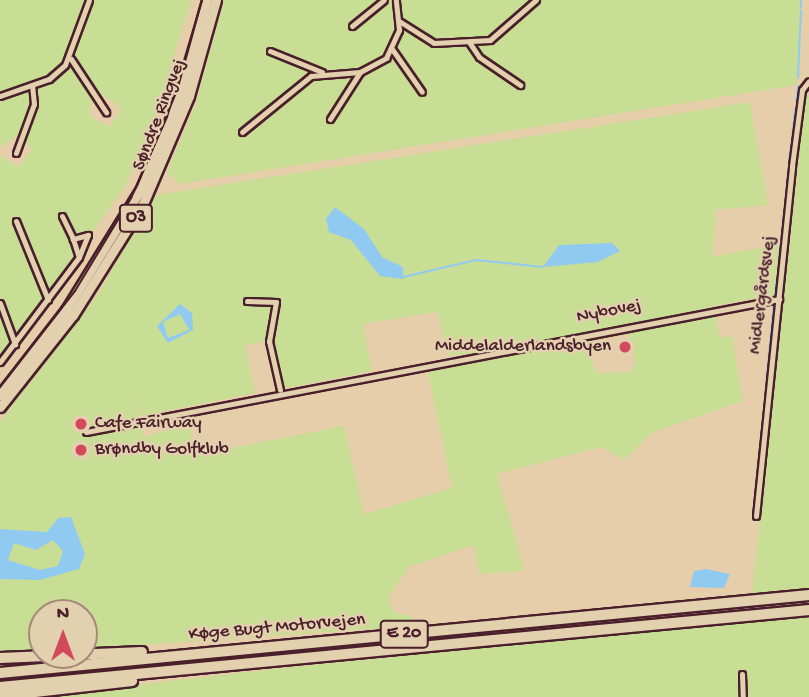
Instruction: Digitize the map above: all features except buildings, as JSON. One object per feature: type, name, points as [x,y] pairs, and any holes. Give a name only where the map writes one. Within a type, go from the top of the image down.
[{"type":"highway","name":"Køge Bugt Motorvejen","points":[[0,673],[809,595]]},
{"type":"highway","name":"Køge Bugt Motorvejen","points":[[0,687],[809,610]]},
{"type":"highway","points":[[0,658],[269,645]]},
{"type":"highway","points":[[0,696],[293,660]]},
{"type":"main road","name":"Søndre Ringvej","points":[[0,394],[66,310],[141,189],[182,90],[207,0]]},
{"type":"main road","name":"Søndre Ringvej","points":[[0,407],[73,315],[144,204],[189,96],[216,0]]},
{"type":"street","points":[[0,96],[32,86],[71,59],[89,0]]},
{"type":"street","points":[[352,26],[384,0]]},
{"type":"street","points":[[330,119],[360,72],[392,50],[399,21],[396,0]]},
{"type":"street","points":[[399,21],[434,43],[469,42],[500,36],[536,0]]},
{"type":"street","points":[[469,42],[479,57],[520,86]]},
{"type":"street","points":[[392,50],[422,92]]},
{"type":"street","points":[[271,51],[322,72],[360,72]]},
{"type":"street","points":[[71,59],[106,112]]},
{"type":"street","points":[[242,132],[322,72]]},
{"type":"street","name":"Midlergårdsvej","points":[[756,516],[802,90],[809,81]]},
{"type":"street","points":[[16,152],[34,104],[32,86]]},
{"type":"street","points":[[62,216],[79,257]]},
{"type":"street","points":[[16,221],[48,300]]},
{"type":"street","points":[[0,362],[92,238],[72,239]]},
{"type":"street","name":"Nybovej","points":[[86,432],[280,390],[779,299]]},
{"type":"street","points":[[247,301],[276,302],[270,341],[280,390]]},
{"type":"street","points":[[0,303],[15,344]]},
{"type":"street","points":[[742,674],[743,697]]},
{"type":"green space","points":[[0,0],[191,0],[151,131],[125,186],[0,366],[0,155],[18,167],[32,149],[17,135],[0,148]],"holes":[[[103,95],[122,108],[110,127],[90,116],[92,104]]]},
{"type":"green space","points":[[224,0],[801,0],[797,85],[179,184],[167,172],[196,103]]},
{"type":"green space","points":[[809,95],[809,589],[752,594],[805,98]]},
{"type":"green space","name":"Brøndby Golfklub","points":[[750,102],[768,205],[716,210],[713,256],[779,245],[774,295],[713,306],[720,338],[732,336],[743,401],[653,432],[624,460],[601,447],[497,474],[525,571],[479,574],[474,545],[409,567],[388,597],[394,612],[413,617],[413,626],[98,648],[98,599],[28,599],[28,651],[0,651],[0,422],[96,297],[156,195]],"holes":[[[437,312],[449,356],[519,347],[427,367],[452,488],[364,514],[344,426],[195,455],[189,424],[144,437],[135,394],[141,416],[255,393],[245,345],[274,340],[282,389],[372,371],[363,324]],[[627,334],[636,362],[630,372],[596,373],[587,342]]]},
{"type":"green space","points":[[809,616],[809,697],[34,697],[282,668]]},
{"type":"water","points":[[335,207],[364,229],[382,257],[403,267],[403,279],[380,276],[351,240],[329,232],[326,219]]},
{"type":"water","points":[[612,243],[620,251],[598,262],[543,267],[559,245]]},
{"type":"water","points":[[180,304],[192,313],[193,330],[168,343],[157,326]],"holes":[[[180,314],[189,330],[168,338],[163,322]]]},
{"type":"water","points":[[71,517],[85,554],[79,569],[40,580],[0,579],[0,529],[47,532],[58,518]],"holes":[[[53,540],[63,551],[58,566],[40,570],[8,560],[14,543],[36,550]]]},
{"type":"water","points":[[706,569],[730,574],[724,588],[690,587],[694,571]]},
{"type":"waterway","points":[[801,0],[801,7]]},
{"type":"waterway","points":[[798,78],[801,10]]},
{"type":"waterway","points":[[796,101],[798,86]]},
{"type":"waterway","points":[[805,93],[809,88]]},
{"type":"waterway","points":[[792,139],[795,109]]},
{"type":"waterway","points":[[789,162],[791,145]]},
{"type":"waterway","points":[[785,205],[788,171]]},
{"type":"waterway","points":[[783,225],[784,210]]},
{"type":"waterway","points":[[779,258],[782,231]]},
{"type":"waterway","points":[[403,277],[476,260],[543,267]]},
{"type":"waterway","points":[[776,285],[777,279]]},
{"type":"waterway","points":[[775,295],[776,287]]},
{"type":"waterway","points":[[765,395],[774,304]]},
{"type":"tram line","points":[[0,387],[75,291],[131,198],[167,117],[202,0]]},
{"type":"place","name":"Middelalderlandsbyen","points":[[625,347]]},
{"type":"place","name":"Cafe Fairway","points":[[81,424]]},
{"type":"place","name":"Brøndby Golfklub","points":[[81,450]]}]
